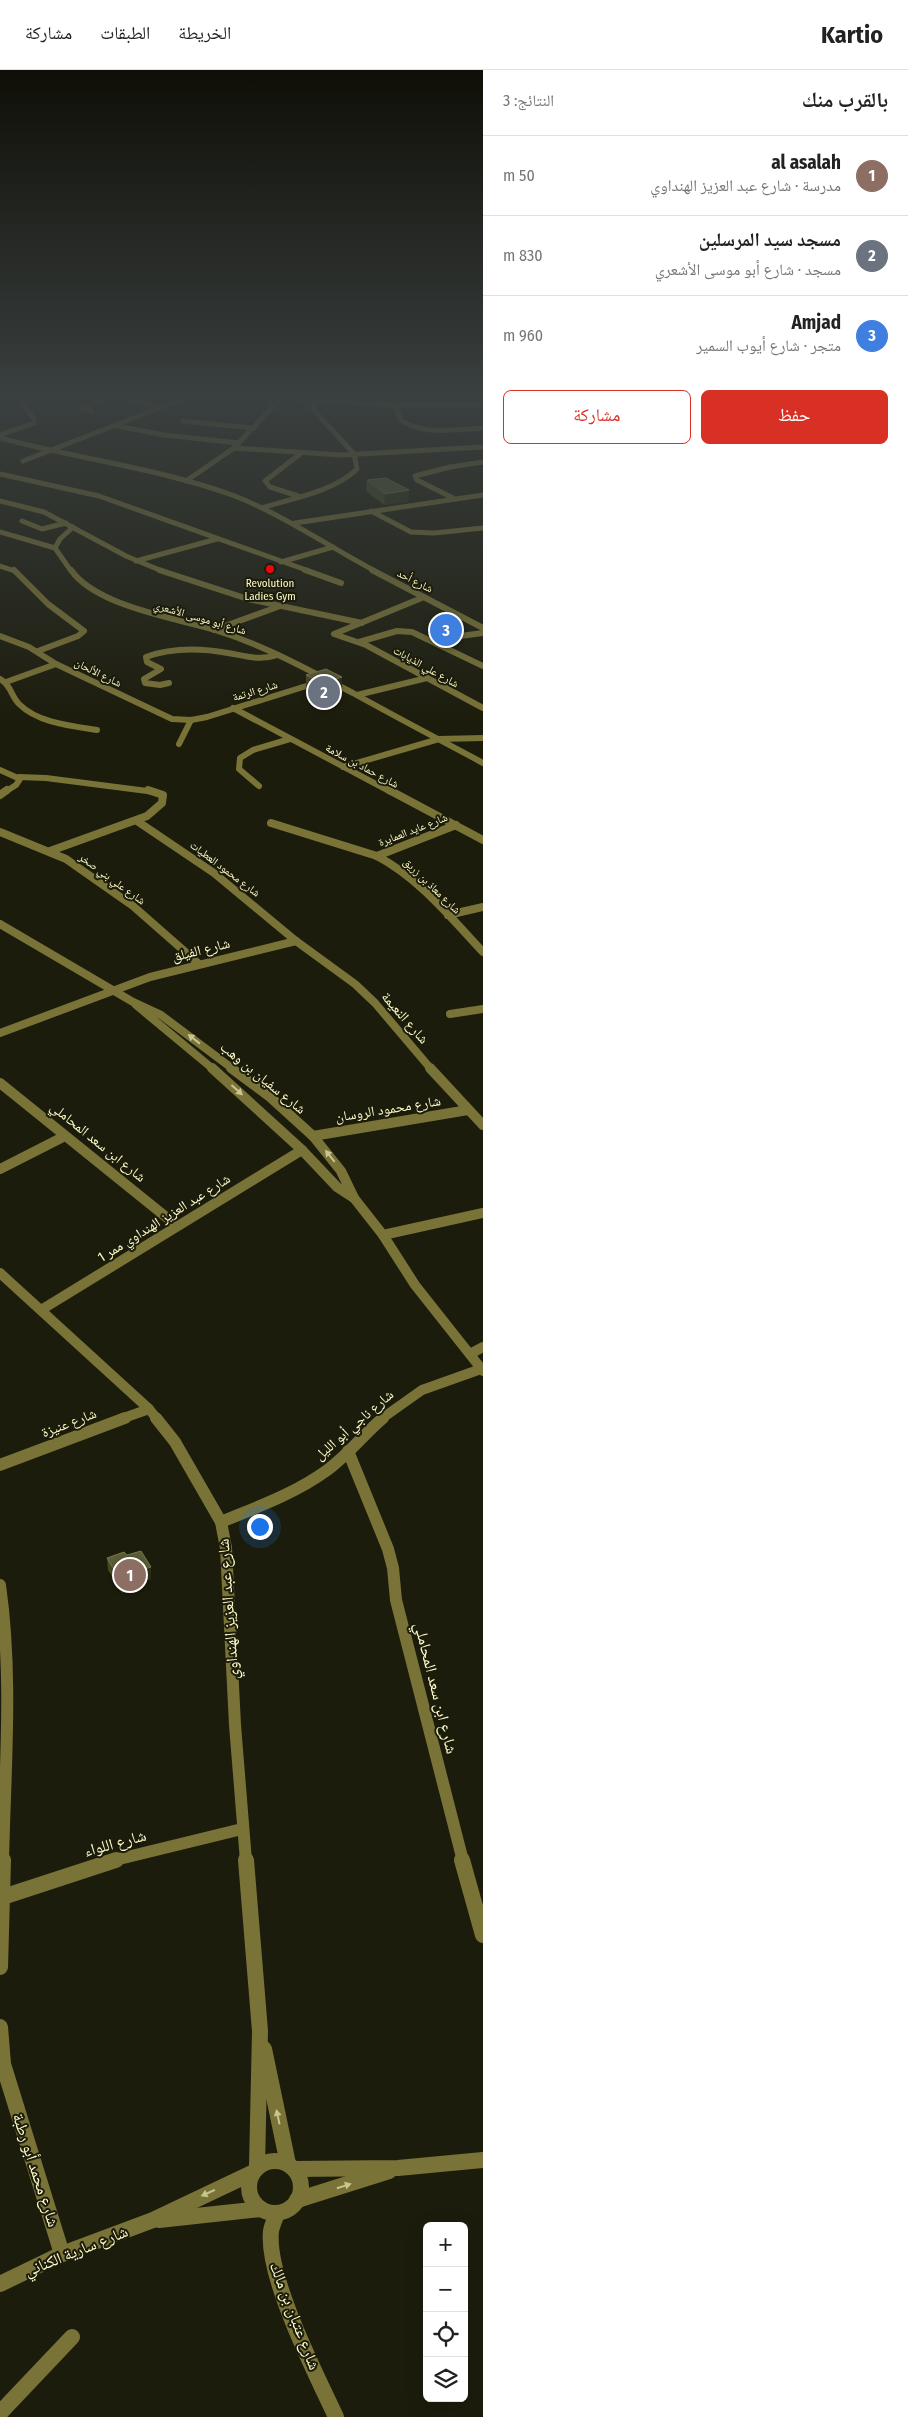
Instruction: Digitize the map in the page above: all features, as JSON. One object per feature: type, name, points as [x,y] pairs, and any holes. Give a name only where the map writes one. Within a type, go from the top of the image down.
[{"type":"street","points":[[19,506],[38,510],[66,523],[136,561],[198,582],[280,606],[362,622],[424,597]]},
{"type":"street","points":[[123,506],[341,583]]},
{"type":"street","name":"شارع أحد","points":[[255,506],[295,523],[424,597],[483,628]]},
{"type":"street","points":[[262,508],[269,506]]},
{"type":"street","points":[[295,523],[406,506]]},
{"type":"street","points":[[371,511],[405,531],[418,533],[483,528]]},
{"type":"street","points":[[22,521],[42,529],[66,523]]},
{"type":"street","points":[[0,532],[55,548],[60,539],[74,527]]},
{"type":"street","points":[[136,561],[217,539]]},
{"type":"street","points":[[281,562],[333,546]]},
{"type":"street","name":"شارع أبو موسى الأشعري","points":[[55,548],[76,578],[100,594],[147,613],[214,630],[278,655],[483,763]]},
{"type":"street","points":[[0,566],[14,570],[48,604],[84,631],[82,634],[38,651]]},
{"type":"street","points":[[214,630],[280,606]]},
{"type":"street","name":"شارع علي الذيابات","points":[[362,622],[334,633],[359,642],[483,708]]},
{"type":"street","name":"شارع علي الذيابات","points":[[359,642],[404,631],[412,632],[483,666]]},
{"type":"street","points":[[430,640],[483,633]]},
{"type":"street","name":"شارع الألحان","points":[[0,636],[38,651],[56,664],[164,716],[190,720]]},
{"type":"street","points":[[169,683],[154,685],[144,682],[144,679],[161,669],[147,662],[146,657],[169,649],[180,648],[225,652],[256,660],[278,655]]},
{"type":"street","points":[[0,690],[5,682],[56,664]]},
{"type":"street","points":[[357,696],[427,678]]},
{"type":"street","name":"شارع الرتمة","points":[[190,720],[324,680]]},
{"type":"street","points":[[5,682],[19,704],[28,710],[52,720],[97,730]]},
{"type":"street","name":"شارع حماد بن سلامة","points":[[232,708],[483,840]]},
{"type":"street","points":[[179,744],[190,720]]},
{"type":"street","points":[[343,767],[439,739],[483,738]]},
{"type":"street","points":[[259,786],[239,770],[240,758],[253,750],[290,739]]},
{"type":"street","points":[[0,770],[19,777],[55,779],[153,791],[163,795],[162,803],[137,821],[50,851]]},
{"type":"street","points":[[0,796],[19,782],[19,777]]},
{"type":"street","name":"شارع محمود العطيات","points":[[137,821],[214,873],[296,941]]},
{"type":"street","name":"شارع معاذ بن زريق","points":[[271,824],[378,856],[398,868],[448,915],[483,952]]},
{"type":"street","name":"شارع عايد العمايرة","points":[[378,856],[456,825]]},
{"type":"street","name":"شارع علي بني صخر","points":[[0,832],[66,859],[128,902],[199,964]]},
{"type":"street","points":[[448,915],[483,908]]},
{"type":"street","name":"شارع سفيان بن وهب","points":[[0,924],[113,991],[161,1014],[270,1098],[313,1136],[341,1171],[354,1198],[383,1235],[415,1285],[482,1370]]},
{"type":"street","name":"شارع الفيلق","points":[[0,1033],[150,977],[296,941]]},
{"type":"street","name":"شارع النعيمة","points":[[296,941],[332,966],[375,1003],[483,1125]]},
{"type":"street","name":"شارع سفيان بن وهب","points":[[133,1002],[148,1018],[220,1075],[302,1150],[337,1187],[354,1198]]},
{"type":"street","points":[[450,1014],[483,1009]]},
{"type":"street","name":"شارع ابن سعد المحاملي","points":[[0,1083],[176,1225]]},
{"type":"street","name":"شارع محمود الروسان","points":[[313,1136],[468,1110]]},
{"type":"street","points":[[0,1169],[66,1136]]},
{"type":"street","name":"شارع عبد العزيز الهنداوي ممر 1","points":[[41,1310],[176,1225],[302,1150]]},
{"type":"street","points":[[383,1235],[483,1213]]},
{"type":"street","name":"شارع عبد العزيز الهنداوي","points":[[0,1273],[149,1409],[175,1442],[221,1522],[226,1548],[242,1829],[260,2031],[255,2170]]},
{"type":"street","points":[[470,1354],[483,1346]]},
{"type":"street","name":"شارع ناجي أبو الليل","points":[[221,1522],[297,1488],[326,1470],[412,1395],[452,1377],[482,1370]]},
{"type":"street","name":"شارع عنيزة","points":[[0,1465],[149,1409]]},
{"type":"street","name":"شارع ابن سعد المحاملي","points":[[348,1451],[388,1549],[393,1568],[396,1600],[483,1935]]},
{"type":"street","points":[[0,1585],[6,1626],[8,1675],[0,1968]]},
{"type":"street","name":"شارع اللواء","points":[[2,1898],[81,1870],[242,1829]]},
{"type":"street","name":"شارع محمد أبو رطبة","points":[[0,2027],[2,2065],[62,2254]]},
{"type":"street","name":"شارع عبد العزيز الهنداوي","points":[[260,2031],[291,2167]]},
{"type":"street","points":[[291,2167],[301,2184],[298,2200],[292,2207],[269,2211],[255,2204],[248,2189],[255,2170],[272,2161],[291,2167],[398,2168],[483,2160]]},
{"type":"street","points":[[298,2200],[398,2168]]},
{"type":"street","name":"شارع سارية الكناني","points":[[0,2284],[62,2254],[153,2220],[255,2170]]},
{"type":"street","name":"شارع سارية الكناني","points":[[153,2220],[269,2211]]},
{"type":"street","name":"شارع عتبان بن مالك","points":[[269,2211],[274,2266],[310,2362],[336,2417]]},
{"type":"street","points":[[0,2413],[72,2337]]},
{"type":"building","points":[[326,669],[342,677],[322,683],[306,675]]},
{"type":"building","points":[[141,1551],[151,1567],[132,1573],[134,1576],[121,1581],[107,1558],[124,1552],[127,1555]]},
{"type":"place","name":"Revolution Ladies Gym","points":[[270,569]]},
{"type":"place","name":"Amjad","points":[[446,630]]},
{"type":"place","name":"مسجد سيد المرسلين","points":[[324,692]]},
{"type":"place","name":"al asalah","points":[[130,1575]]}]
